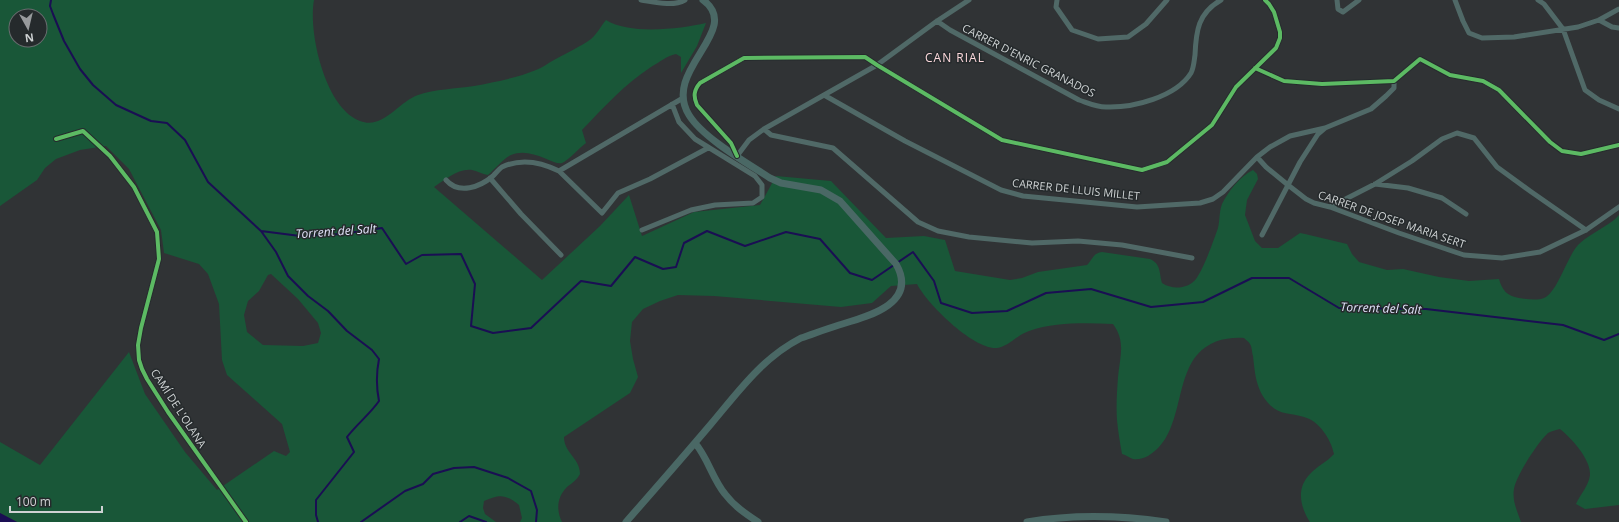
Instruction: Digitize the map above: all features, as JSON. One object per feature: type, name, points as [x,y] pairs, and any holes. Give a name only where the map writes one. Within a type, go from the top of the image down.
[{"type":"main road","points":[[626,522],[760,367],[778,352],[801,338],[877,313],[892,302],[901,285],[896,264],[840,201],[821,190],[775,181],[737,156],[698,127],[688,114],[683,98],[684,81],[688,72],[710,39],[713,31],[714,16],[710,7],[703,0]]},
{"type":"main road","points":[[695,443],[706,456],[713,475],[724,494],[743,512],[758,522]]},
{"type":"main road","points":[[1027,522],[1072,516],[1108,515],[1166,522]]},
{"type":"street","points":[[641,0],[661,3],[681,2],[685,0]]},
{"type":"street","points":[[970,0],[937,21],[877,65],[764,129],[750,140],[737,156],[731,143],[697,105],[694,99],[695,89],[700,83],[744,58],[865,57],[877,65],[1002,140],[1142,170],[1167,162],[1212,125],[1236,87],[1276,48],[1280,38],[1280,32],[1274,12],[1265,0]]},
{"type":"street","points":[[1057,0],[1056,7],[1072,30],[1098,39],[1128,37],[1146,24],[1167,0]]},
{"type":"street","name":"CARRER D'ENRIC GRANADOS","points":[[937,21],[950,30],[1079,100],[1099,106],[1116,107],[1156,98],[1170,92],[1182,83],[1191,72],[1194,65],[1198,26],[1209,10],[1221,0]]},
{"type":"street","points":[[1337,0],[1338,9],[1342,12],[1360,0]]},
{"type":"street","points":[[1456,0],[1466,29],[1469,33],[1474,36],[1493,38],[1514,37],[1578,27],[1599,20],[1619,9]]},
{"type":"street","points":[[1538,0],[1544,4],[1563,29],[1585,90],[1599,100],[1619,109]]},
{"type":"street","points":[[1599,20],[1612,27],[1619,28]]},
{"type":"street","name":"CARRER DE LLUIS MILLET","points":[[824,95],[905,141],[1008,193],[1023,196],[1137,207],[1206,202],[1218,196],[1257,157],[1280,141],[1290,136],[1325,128],[1371,109],[1394,88],[1394,81],[1420,59],[1450,75],[1483,81],[1499,90],[1550,142],[1562,151],[1581,154],[1619,145]]},
{"type":"street","points":[[1256,68],[1284,81],[1322,84],[1394,81]]},
{"type":"street","points":[[559,171],[683,98]]},
{"type":"street","points":[[642,230],[691,210],[715,205],[753,203],[762,197],[762,185],[755,176],[708,148],[696,139],[679,122],[672,104]]},
{"type":"street","points":[[1262,234],[1307,151],[1318,134],[1325,128]]},
{"type":"street","points":[[764,129],[771,135],[833,148],[918,222],[938,230],[969,237],[1032,244],[1078,241],[1122,245],[1192,258]]},
{"type":"street","name":"CAMÍ DE L'OLANA","points":[[56,139],[81,131],[90,137],[110,156],[134,187],[157,232],[159,259],[141,328],[138,345],[139,360],[147,379],[168,412],[246,522]]},
{"type":"street","points":[[1330,207],[1376,184],[1412,161],[1442,139],[1457,133],[1474,138],[1497,167],[1586,230]]},
{"type":"street","points":[[446,180],[450,184],[460,188],[472,188],[490,178],[501,168],[520,162],[533,162],[559,171],[602,213],[618,193],[650,179],[708,148]]},
{"type":"street","name":"CARRER DE JOSEP MARIA SERT","points":[[1257,157],[1266,167],[1306,199],[1464,255],[1502,258],[1540,252],[1586,230],[1619,207]]},
{"type":"street","points":[[490,178],[521,214],[560,255]]},
{"type":"street","points":[[1376,184],[1408,188],[1442,198],[1466,214]]},
{"type":"green space","points":[[0,0],[314,0],[314,31],[317,49],[328,85],[337,101],[348,113],[360,121],[368,123],[383,119],[411,98],[418,95],[431,91],[474,86],[521,75],[538,69],[591,39],[606,20],[616,25],[641,29],[669,29],[706,23],[697,46],[681,73],[681,57],[676,54],[666,58],[641,74],[615,96],[582,130],[586,143],[562,163],[553,162],[534,154],[519,153],[508,157],[488,175],[472,170],[462,171],[452,175],[434,187],[542,280],[600,226],[629,195],[642,236],[694,212],[760,205],[776,176],[831,181],[886,238],[924,236],[945,240],[955,271],[1010,280],[1022,278],[1038,272],[1087,265],[1095,255],[1102,252],[1150,259],[1158,266],[1162,283],[1170,287],[1184,287],[1189,285],[1196,279],[1205,262],[1218,228],[1222,204],[1239,180],[1253,170],[1257,174],[1258,179],[1247,200],[1245,215],[1255,241],[1262,248],[1278,248],[1300,233],[1347,244],[1352,254],[1359,262],[1387,270],[1403,269],[1439,277],[1469,281],[1499,279],[1503,289],[1508,294],[1525,299],[1541,299],[1549,295],[1558,282],[1578,245],[1619,215],[1619,505],[1585,509],[1576,504],[1588,482],[1590,475],[1589,469],[1580,449],[1560,429],[1549,432],[1544,437],[1528,460],[1516,483],[1514,489],[1515,506],[1521,522],[1310,522],[1302,504],[1301,491],[1306,479],[1313,471],[1334,454],[1330,442],[1324,431],[1315,422],[1304,417],[1278,411],[1265,400],[1257,382],[1251,347],[1249,342],[1244,338],[1224,339],[1212,343],[1197,355],[1190,366],[1185,379],[1173,422],[1167,436],[1159,447],[1148,456],[1141,459],[1133,459],[1122,454],[1119,437],[1117,404],[1121,343],[1120,337],[1113,324],[1081,323],[1049,326],[1029,331],[1001,347],[987,347],[976,342],[952,324],[930,303],[917,284],[891,286],[872,303],[841,307],[714,296],[678,295],[643,309],[632,322],[630,341],[638,377],[630,393],[564,437],[566,447],[578,464],[580,474],[576,480],[567,487],[559,499],[558,508],[562,522],[520,522],[522,518],[519,505],[506,497],[498,496],[484,501],[483,508],[485,514],[496,522],[17,522],[0,513],[0,442],[40,465],[129,352],[145,394],[185,452],[217,490],[274,451],[286,456],[290,452],[282,424],[227,375],[222,360],[219,304],[208,274],[199,264],[164,253],[161,230],[129,169],[106,146],[80,150],[56,159],[45,168],[37,180],[0,206]],"holes":[[[271,274],[298,299],[318,323],[321,333],[318,343],[303,346],[263,345],[247,332],[244,315],[248,301],[259,291],[268,275]]]},
{"type":"shaded area","points":[[0,513],[17,522],[0,522]]},
{"type":"waterway","points":[[51,0],[50,6],[64,41],[80,69],[93,85],[116,105],[151,121],[167,123],[185,140],[208,182],[261,231],[276,252],[288,276],[308,296],[328,311],[347,331],[372,350],[379,359],[377,370],[377,390],[379,401],[347,437],[354,452],[316,500],[316,515],[318,522]]},
{"type":"waterway","name":"Torrent del Salt","points":[[261,231],[300,236],[342,234],[382,228],[406,264],[422,255],[461,254],[475,284],[471,326],[493,333],[531,328],[581,281],[611,286],[635,257],[663,269],[676,267],[684,243],[707,231],[745,246],[786,232],[820,239],[850,273],[872,280],[913,252],[934,281],[941,303],[972,313],[1007,311],[1046,293],[1091,289],[1151,307],[1203,302],[1252,278],[1289,278],[1339,308],[1426,309],[1563,325],[1604,340],[1619,334]]},
{"type":"waterway","points":[[361,522],[405,491],[423,484],[433,474],[454,468],[474,467],[508,478],[531,491],[537,510],[536,522]]},
{"type":"waterway","points":[[460,522],[469,516],[486,522]]},
{"type":"cycle path","points":[[737,156],[731,143],[697,105],[695,93],[696,88],[700,83],[744,58],[865,57],[1002,140],[1142,170],[1167,162],[1212,125],[1236,87],[1276,48],[1280,38],[1280,32],[1274,12],[1265,0]]},
{"type":"cycle path","points":[[1255,68],[1284,81],[1322,84],[1394,81],[1420,59],[1450,75],[1483,81],[1499,90],[1550,142],[1562,151],[1581,154],[1619,145]]},
{"type":"cycle path","points":[[56,139],[83,131],[110,156],[134,187],[157,232],[159,259],[141,328],[138,345],[139,360],[147,379],[168,412],[246,522]]},
{"type":"district","name":"CAN RIAL","points":[[955,57]]}]
